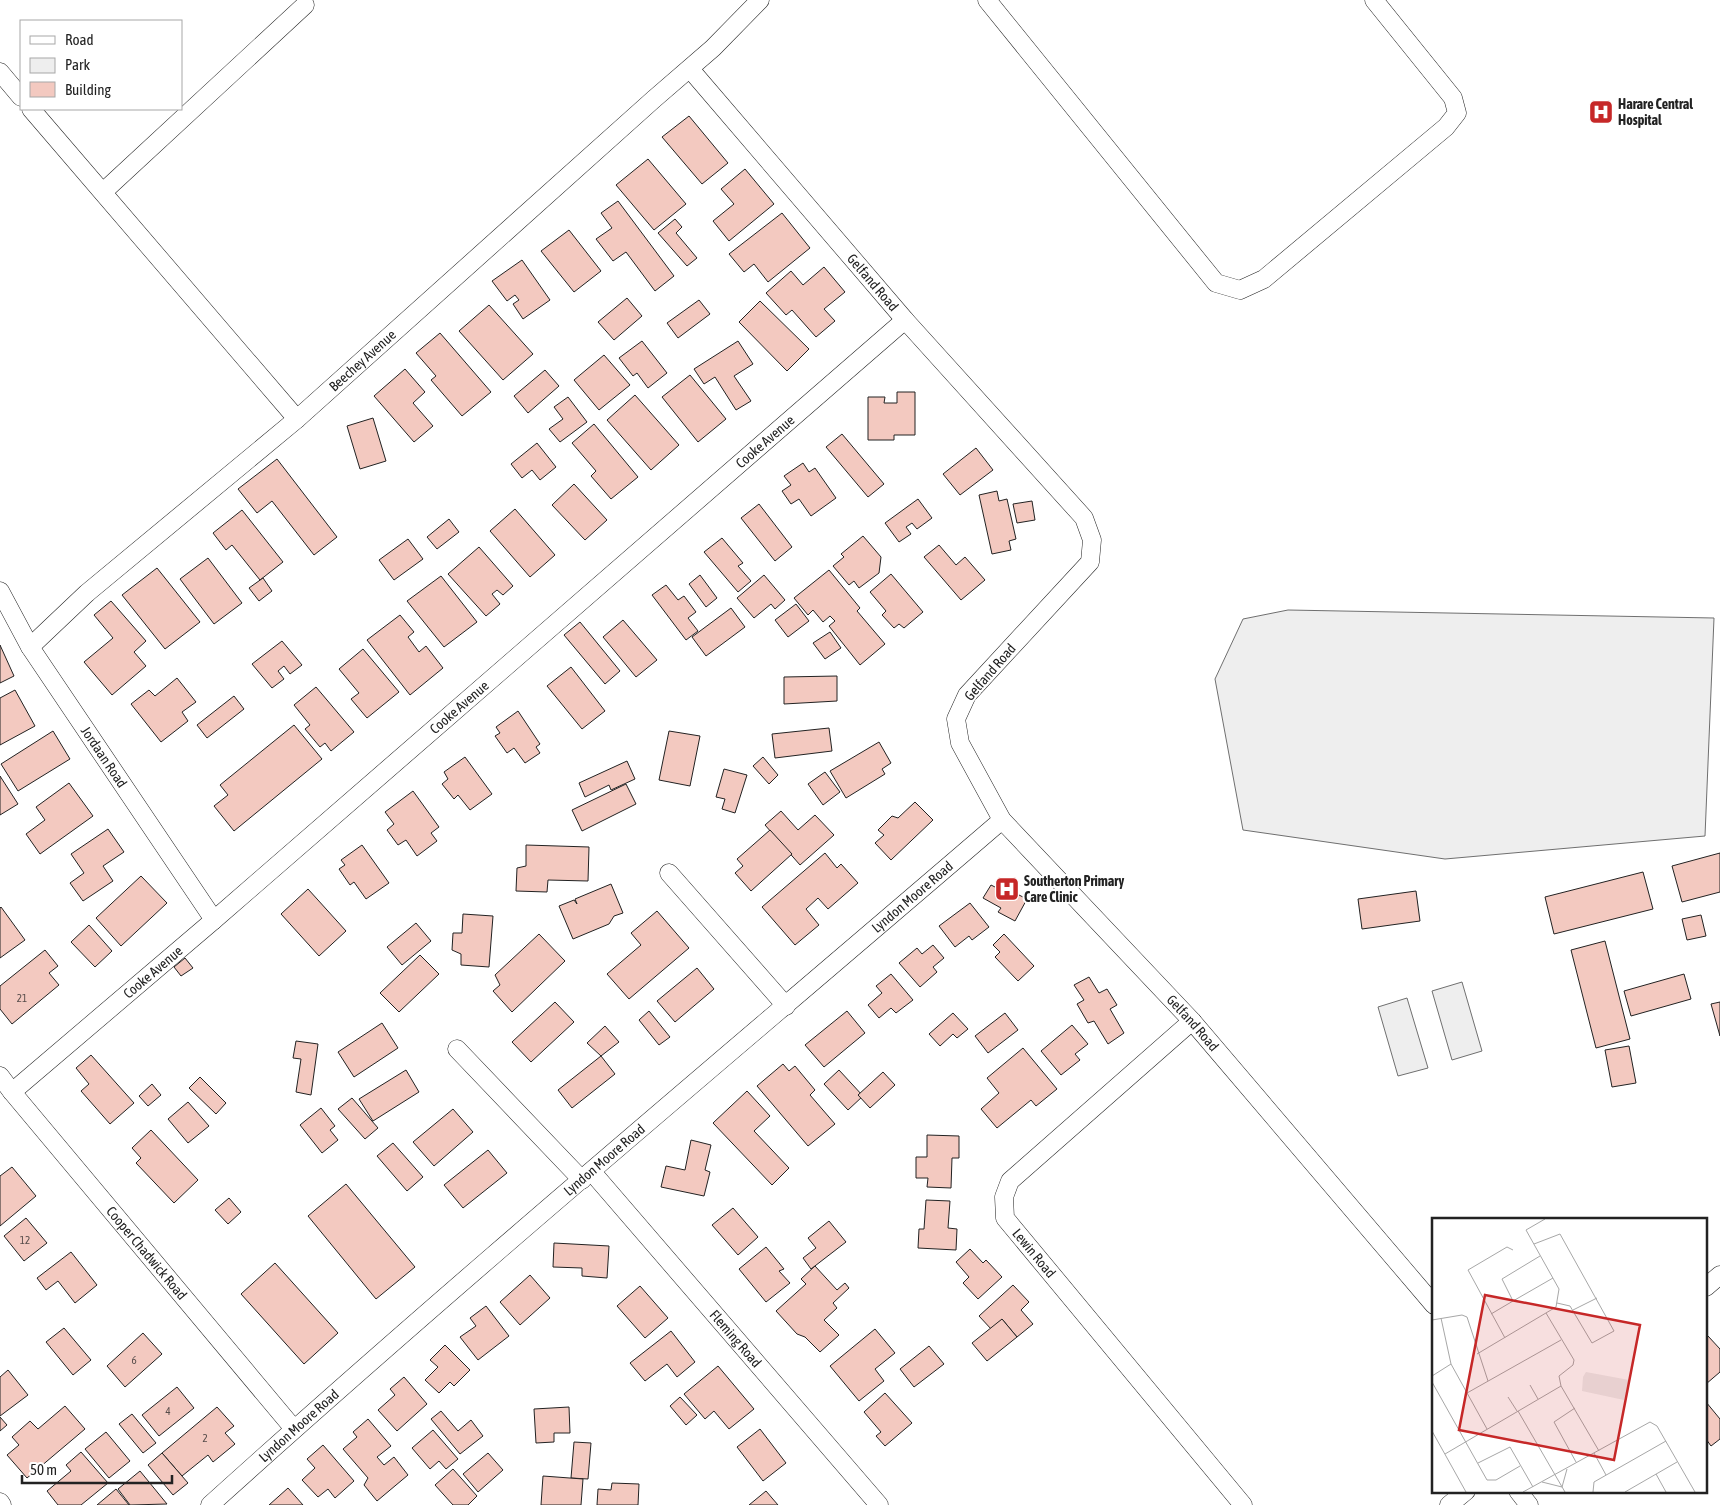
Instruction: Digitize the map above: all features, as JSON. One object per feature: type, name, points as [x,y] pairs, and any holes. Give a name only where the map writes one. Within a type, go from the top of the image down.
[{"type":"street","name":"Beechey Avenue","points":[[30,646],[87,593],[297,419],[690,69],[760,0]]},
{"type":"street","points":[[987,0],[1216,283],[1240,290],[1264,279],[1446,127],[1457,113],[1453,98],[1374,0]]},
{"type":"street","points":[[103,192],[306,2]]},
{"type":"street","name":"Gelfand Road","points":[[690,69],[905,320],[1084,518],[1092,540],[1090,562],[966,695],[956,719],[960,743],[1002,820],[1192,1021],[1432,1303]]},
{"type":"street","points":[[0,72],[20,96]]},
{"type":"street","points":[[32,110],[297,419]]},
{"type":"street","name":"Cooke Avenue","points":[[12,1092],[214,920],[905,320]]},
{"type":"street","name":"Jordaan Road","points":[[0,591],[30,646],[214,920]]},
{"type":"street","name":"Lyndon Moore Road","points":[[210,1505],[294,1429],[1002,820]]},
{"type":"street","points":[[668,873],[786,1006]]},
{"type":"street","name":"Lewin Road","points":[[1192,1021],[1010,1182],[1004,1196],[1005,1218],[1243,1505]]},
{"type":"street","name":"Fleming Road","points":[[457,1049],[587,1176],[879,1505]]},
{"type":"street","name":"Cooper Chadwick Road","points":[[0,1076],[294,1429]]},
{"type":"street","points":[[1708,1285],[1720,1275]]},
{"type":"street","points":[[1449,1505],[1465,1492]]},
{"type":"street","points":[[1519,1492],[1529,1505]]},
{"type":"green space","points":[[1288,610],[1714,618],[1705,836],[1445,859],[1243,830],[1215,679],[1243,619]]},
{"type":"green space","points":[[1462,982],[1482,1051],[1452,1060],[1432,991]]},
{"type":"green space","points":[[1407,998],[1428,1068],[1398,1076],[1378,1007]]},
{"type":"building","points":[[689,116],[728,163],[702,184],[662,137]]},
{"type":"building","points":[[648,159],[686,204],[654,230],[616,185]]},
{"type":"building","points":[[745,169],[774,204],[729,241],[713,221],[734,204],[721,189]]},
{"type":"building","points":[[618,201],[674,276],[655,291],[626,252],[613,261],[596,239],[612,228],[601,213]]},
{"type":"building","points":[[782,213],[810,248],[768,282],[754,264],[744,272],[729,254]]},
{"type":"building","points":[[675,219],[682,227],[676,233],[697,258],[687,266],[658,233]]},
{"type":"building","points":[[569,230],[601,271],[574,292],[541,251]]},
{"type":"building","points":[[522,260],[550,300],[523,319],[513,304],[519,300],[515,295],[507,301],[492,281]]},
{"type":"building","points":[[824,267],[845,292],[824,309],[835,321],[816,337],[792,310],[786,315],[766,293],[791,271],[803,285]]},
{"type":"building","points":[[627,298],[642,316],[614,340],[598,322]]},
{"type":"building","points":[[699,300],[710,314],[678,338],[667,323]]},
{"type":"building","points":[[760,301],[809,349],[787,371],[739,322]]},
{"type":"building","points":[[489,305],[533,354],[503,380],[459,331]]},
{"type":"building","points":[[440,333],[491,392],[462,416],[431,380],[436,376],[416,353]]},
{"type":"building","points":[[642,341],[667,373],[648,388],[637,373],[633,376],[619,358]]},
{"type":"building","points":[[738,341],[753,364],[734,376],[751,401],[736,410],[715,377],[704,384],[694,369]]},
{"type":"building","points":[[604,355],[630,385],[599,410],[574,380]]},
{"type":"building","points":[[405,369],[425,392],[413,403],[433,426],[414,442],[374,396]]},
{"type":"building","points":[[545,370],[559,386],[528,413],[514,396]]},
{"type":"building","points":[[690,375],[726,419],[698,442],[662,397]]},
{"type":"building","points":[[897,392],[915,392],[915,435],[894,435],[894,440],[868,440],[868,397],[885,397],[884,403],[897,403]]},
{"type":"building","points":[[635,395],[679,445],[651,470],[607,420]]},
{"type":"building","points":[[568,397],[587,422],[560,442],[549,429],[563,419],[554,407]]},
{"type":"building","points":[[373,418],[386,461],[360,469],[347,426]]},
{"type":"building","points":[[594,424],[638,477],[611,499],[591,476],[596,471],[572,443]]},
{"type":"building","points":[[842,434],[884,484],[868,497],[826,447]]},
{"type":"building","points":[[537,443],[556,467],[540,480],[532,470],[522,478],[511,464]]},
{"type":"building","points":[[976,448],[993,470],[960,495],[943,474]]},
{"type":"building","points":[[277,459],[337,537],[314,555],[272,501],[257,513],[238,489]]},
{"type":"building","points":[[803,463],[809,472],[815,468],[836,498],[811,516],[799,499],[791,504],[782,491],[791,485],[784,476]]},
{"type":"building","points":[[574,484],[607,520],[585,540],[552,505]]},
{"type":"building","points":[[997,491],[999,501],[1007,499],[1016,539],[1009,541],[1011,550],[992,554],[979,495]]},
{"type":"building","points":[[918,499],[932,518],[917,529],[912,523],[906,527],[911,534],[899,542],[885,523]]},
{"type":"building","points":[[1032,501],[1035,520],[1017,523],[1013,504]]},
{"type":"building","points":[[759,504],[792,547],[775,561],[741,518]]},
{"type":"building","points":[[515,509],[555,555],[530,577],[490,531]]},
{"type":"building","points":[[242,510],[283,562],[260,580],[232,545],[226,550],[213,533]]},
{"type":"building","points":[[449,519],[459,532],[437,549],[427,537]]},
{"type":"building","points":[[863,536],[881,557],[879,573],[859,588],[854,581],[849,585],[833,566],[844,557],[841,554]]},
{"type":"building","points":[[722,538],[743,563],[738,566],[751,581],[738,592],[704,552]]},
{"type":"building","points":[[408,539],[423,559],[394,580],[379,560]]},
{"type":"building","points":[[939,545],[956,565],[965,557],[985,580],[961,600],[924,557]]},
{"type":"building","points":[[479,547],[513,586],[503,595],[497,590],[492,594],[500,604],[486,616],[448,574]]},
{"type":"building","points":[[208,558],[242,603],[214,624],[180,579]]},
{"type":"building","points":[[157,568],[200,622],[165,649],[122,595]]},
{"type":"building","points":[[829,570],[860,608],[857,611],[885,644],[860,665],[829,626],[835,621],[830,616],[823,622],[813,610],[808,615],[794,598]]},
{"type":"building","points":[[891,574],[923,612],[904,628],[899,624],[894,628],[882,615],[886,611],[870,592]]},
{"type":"building","points":[[700,575],[717,598],[706,607],[689,584]]},
{"type":"building","points":[[764,575],[785,600],[775,609],[771,604],[754,618],[737,598]]},
{"type":"building","points":[[441,576],[477,622],[444,647],[407,601]]},
{"type":"building","points":[[263,578],[272,591],[259,601],[249,588]]},
{"type":"building","points":[[666,585],[678,600],[684,596],[696,612],[688,618],[698,631],[686,640],[652,595]]},
{"type":"building","points":[[111,601],[146,641],[134,652],[146,666],[112,695],[84,662],[113,638],[94,615]]},
{"type":"building","points":[[796,604],[809,621],[788,637],[775,620]]},
{"type":"building","points":[[731,608],[745,627],[706,656],[692,637]]},
{"type":"building","points":[[400,615],[414,632],[408,637],[419,652],[426,646],[443,668],[410,695],[367,640]]},
{"type":"building","points":[[623,620],[657,660],[636,677],[603,637]]},
{"type":"building","points":[[580,622],[620,671],[605,684],[564,635]]},
{"type":"building","points":[[830,632],[841,648],[825,659],[813,643]]},
{"type":"building","points":[[282,641],[302,665],[290,674],[284,666],[278,671],[284,679],[272,688],[252,664]]},
{"type":"building","points":[[0,645],[14,676],[0,683]]},
{"type":"building","points":[[363,649],[399,692],[367,718],[351,699],[359,693],[339,669]]},
{"type":"building","points":[[571,667],[605,711],[582,729],[547,686]]},
{"type":"building","points":[[837,676],[837,701],[784,704],[784,677]]},
{"type":"building","points":[[177,678],[196,702],[182,712],[188,721],[161,742],[131,704],[149,690],[155,696]]},
{"type":"building","points":[[316,687],[354,732],[331,751],[325,743],[320,747],[305,729],[310,725],[294,705]]},
{"type":"building","points":[[15,690],[35,726],[0,745],[0,698]]},
{"type":"building","points":[[234,696],[244,709],[207,738],[197,725]]},
{"type":"building","points":[[518,711],[540,744],[536,747],[540,753],[525,763],[514,748],[507,753],[495,736],[500,733],[496,727]]},
{"type":"building","points":[[294,725],[322,759],[234,831],[214,806],[228,795],[220,785]]},
{"type":"building","points":[[829,728],[832,751],[775,758],[772,734]]},
{"type":"building","points":[[53,731],[70,759],[18,791],[1,764]]},
{"type":"building","points":[[669,731],[700,736],[690,786],[659,780]]},
{"type":"building","points":[[879,742],[891,763],[882,769],[885,774],[846,798],[830,771]]},
{"type":"building","points":[[465,757],[492,794],[470,810],[458,795],[454,799],[442,784],[448,779],[444,772]]},
{"type":"building","points":[[763,757],[778,775],[769,784],[753,766]]},
{"type":"building","points":[[627,761],[635,779],[611,790],[609,785],[585,797],[579,783]]},
{"type":"building","points":[[724,769],[747,775],[735,813],[722,809],[725,799],[716,797]]},
{"type":"building","points":[[825,772],[840,792],[823,805],[808,784]]},
{"type":"building","points":[[0,776],[18,804],[0,815]]},
{"type":"building","points":[[69,783],[93,816],[40,854],[26,834],[45,820],[36,807]]},
{"type":"building","points":[[626,784],[636,804],[582,831],[572,810]]},
{"type":"building","points":[[413,791],[439,827],[431,833],[437,841],[417,856],[406,840],[398,845],[387,830],[394,824],[385,812]]},
{"type":"building","points":[[915,802],[933,820],[891,860],[875,843],[884,835],[878,830],[892,816],[898,818]]},
{"type":"building","points":[[781,811],[798,830],[815,815],[834,835],[800,865],[765,825]]},
{"type":"building","points":[[108,829],[124,852],[103,866],[113,881],[83,901],[70,883],[84,873],[71,854]]},
{"type":"building","points":[[770,830],[792,854],[751,891],[735,873],[743,866],[737,859]]},
{"type":"building","points":[[362,845],[389,883],[366,899],[354,882],[350,885],[339,869],[345,865],[341,860]]},
{"type":"building","points":[[526,845],[589,847],[588,881],[548,880],[547,892],[516,891],[517,868],[526,866]]},
{"type":"building","points":[[825,853],[837,868],[841,864],[858,883],[828,909],[818,898],[806,909],[819,925],[795,945],[762,907]]},
{"type":"building","points":[[1720,853],[1720,892],[1682,902],[1672,866]]},
{"type":"building","points":[[1643,872],[1653,909],[1554,934],[1545,897]]},
{"type":"building","points":[[141,876],[167,903],[121,946],[96,918]]},
{"type":"building","points":[[611,884],[623,913],[614,916],[609,924],[573,939],[559,906],[574,900],[577,904],[575,899]]},
{"type":"building","points":[[991,885],[1007,893],[1007,889],[1027,899],[1015,921],[998,912],[1001,908],[983,898]]},
{"type":"building","points":[[308,889],[346,931],[319,956],[281,914]]},
{"type":"building","points":[[1416,891],[1420,921],[1362,929],[1358,899]]},
{"type":"building","points":[[970,903],[989,927],[972,940],[969,936],[955,947],[939,926]]},
{"type":"building","points":[[0,908],[25,940],[0,958]]},
{"type":"building","points":[[657,911],[689,948],[629,999],[607,974],[641,945],[631,933]]},
{"type":"building","points":[[463,914],[493,916],[489,967],[461,965],[461,954],[452,950],[453,933],[462,933]]},
{"type":"building","points":[[1701,915],[1706,936],[1687,940],[1682,919]]},
{"type":"building","points":[[416,923],[431,941],[402,965],[387,947]]},
{"type":"building","points":[[89,925],[112,951],[95,967],[71,942]]},
{"type":"building","points":[[539,934],[565,961],[512,1012],[493,991],[500,985],[495,975]]},
{"type":"building","points":[[1004,934],[1034,966],[1018,981],[995,957],[1000,952],[993,945]]},
{"type":"building","points":[[1605,941],[1630,1039],[1596,1048],[1571,950]]},
{"type":"building","points":[[933,945],[944,958],[933,967],[937,972],[920,987],[899,963],[917,948],[922,954]]},
{"type":"building","points":[[45,950],[58,966],[49,973],[59,985],[12,1024],[0,1009],[0,986]]},
{"type":"building","points":[[420,955],[439,974],[399,1012],[380,993]]},
{"type":"building","points":[[185,958],[193,968],[181,976],[174,967]]},
{"type":"building","points":[[697,968],[714,989],[675,1022],[657,1001]]},
{"type":"building","points":[[891,974],[913,1000],[896,1013],[891,1008],[879,1018],[868,1005],[882,993],[876,986]]},
{"type":"building","points":[[1684,974],[1691,999],[1631,1016],[1624,991]]},
{"type":"building","points":[[1089,977],[1099,993],[1107,989],[1117,1005],[1110,1009],[1124,1033],[1108,1044],[1094,1021],[1088,1023],[1077,1004],[1084,1000],[1074,985]]},
{"type":"building","points":[[555,1002],[574,1022],[531,1062],[512,1042]]},
{"type":"building","points":[[1720,1002],[1720,1036],[1711,1004]]},
{"type":"building","points":[[649,1011],[670,1037],[659,1045],[639,1020]]},
{"type":"building","points":[[847,1011],[865,1033],[824,1067],[805,1045]]},
{"type":"building","points":[[953,1013],[968,1029],[957,1038],[953,1034],[940,1046],[929,1034]]},
{"type":"building","points":[[1005,1013],[1018,1030],[988,1053],[975,1036]]},
{"type":"building","points":[[382,1023],[398,1048],[354,1077],[338,1052]]},
{"type":"building","points":[[1072,1025],[1088,1044],[1075,1054],[1080,1060],[1061,1075],[1041,1051]]},
{"type":"building","points":[[605,1026],[619,1042],[601,1056],[587,1043]]},
{"type":"building","points":[[296,1041],[318,1044],[311,1095],[296,1092],[301,1059],[293,1058]]},
{"type":"building","points":[[1629,1046],[1636,1083],[1612,1087],[1605,1050]]},
{"type":"building","points":[[1023,1048],[1057,1089],[1036,1106],[1031,1100],[997,1128],[981,1109],[999,1093],[987,1078]]},
{"type":"building","points":[[91,1055],[134,1103],[110,1124],[81,1091],[89,1084],[76,1068]]},
{"type":"building","points":[[601,1056],[615,1074],[572,1108],[558,1090]]},
{"type":"building","points":[[783,1064],[789,1071],[795,1066],[815,1090],[810,1095],[835,1124],[808,1146],[757,1086]]},
{"type":"building","points":[[406,1070],[419,1092],[373,1121],[359,1099]]},
{"type":"building","points":[[839,1070],[863,1096],[848,1110],[824,1084]]},
{"type":"building","points":[[883,1072],[895,1085],[870,1108],[858,1095]]},
{"type":"building","points":[[200,1077],[226,1103],[216,1114],[189,1088]]},
{"type":"building","points":[[152,1084],[161,1095],[148,1106],[139,1096]]},
{"type":"building","points":[[747,1091],[770,1116],[754,1131],[789,1168],[772,1185],[713,1123]]},
{"type":"building","points":[[352,1098],[378,1128],[365,1139],[338,1109]]},
{"type":"building","points":[[188,1102],[209,1126],[188,1143],[168,1119]]},
{"type":"building","points":[[321,1108],[335,1126],[330,1130],[338,1140],[322,1153],[300,1125]]},
{"type":"building","points":[[453,1109],[473,1132],[434,1166],[413,1142]]},
{"type":"building","points":[[151,1130],[198,1180],[174,1203],[136,1163],[141,1158],[132,1148]]},
{"type":"building","points":[[927,1135],[959,1136],[959,1158],[952,1158],[951,1188],[927,1187],[928,1178],[916,1178],[916,1157],[927,1157]]},
{"type":"building","points":[[691,1140],[711,1145],[705,1170],[710,1172],[704,1196],[661,1187],[666,1166],[685,1170]]},
{"type":"building","points":[[393,1143],[423,1177],[407,1191],[377,1156]]},
{"type":"building","points":[[488,1150],[507,1173],[463,1208],[444,1185]]},
{"type":"building","points":[[12,1167],[36,1196],[0,1226],[0,1176]]},
{"type":"building","points":[[346,1184],[415,1267],[376,1299],[308,1216]]},
{"type":"building","points":[[229,1198],[241,1212],[228,1224],[215,1210]]},
{"type":"building","points":[[926,1200],[950,1201],[948,1228],[957,1229],[956,1250],[918,1248],[919,1229],[924,1229]]},
{"type":"building","points":[[733,1208],[758,1237],[738,1255],[712,1225]]},
{"type":"building","points":[[26,1218],[47,1243],[24,1261],[4,1236]]},
{"type":"building","points":[[829,1221],[846,1242],[811,1269],[803,1258],[816,1248],[808,1238]]},
{"type":"building","points":[[554,1243],[609,1246],[607,1278],[582,1276],[582,1268],[553,1267]]},
{"type":"building","points":[[766,1247],[784,1269],[779,1271],[790,1283],[766,1302],[739,1269]]},
{"type":"building","points":[[970,1249],[983,1263],[986,1260],[1002,1277],[978,1299],[963,1283],[969,1277],[956,1262]]},
{"type":"building","points":[[71,1252],[97,1285],[75,1303],[58,1281],[46,1290],[37,1278]]},
{"type":"building","points":[[275,1263],[338,1333],[304,1364],[241,1294]]},
{"type":"building","points":[[815,1266],[837,1290],[845,1283],[849,1288],[833,1303],[837,1308],[824,1320],[839,1335],[820,1352],[805,1337],[797,1334],[776,1311],[806,1284],[801,1279]]},
{"type":"building","points":[[530,1275],[550,1298],[520,1325],[500,1302]]},
{"type":"building","points":[[1013,1285],[1029,1302],[1021,1310],[1033,1324],[1017,1337],[1002,1319],[992,1330],[979,1316]]},
{"type":"building","points":[[640,1286],[668,1318],[645,1338],[617,1306]]},
{"type":"building","points":[[486,1306],[509,1336],[478,1360],[460,1337],[476,1326],[470,1318]]},
{"type":"building","points":[[1002,1319],[1017,1337],[987,1361],[972,1343]]},
{"type":"building","points":[[64,1328],[91,1360],[73,1375],[46,1342]]},
{"type":"building","points":[[875,1329],[895,1353],[875,1369],[884,1381],[859,1401],[830,1366]]},
{"type":"building","points":[[671,1331],[695,1362],[677,1377],[667,1364],[645,1381],[630,1363]]},
{"type":"building","points":[[143,1333],[162,1354],[125,1387],[107,1366]]},
{"type":"building","points":[[1708,1336],[1720,1349],[1720,1372],[1708,1382]]},
{"type":"building","points":[[445,1345],[470,1370],[454,1386],[450,1382],[439,1393],[425,1380],[438,1367],[430,1360]]},
{"type":"building","points":[[929,1346],[944,1364],[914,1387],[900,1369]]},
{"type":"building","points":[[718,1366],[754,1409],[729,1429],[714,1411],[705,1419],[684,1394]]},
{"type":"building","points":[[8,1370],[28,1395],[0,1416],[0,1377]]},
{"type":"building","points":[[404,1377],[427,1404],[397,1431],[378,1410],[395,1395],[390,1389]]},
{"type":"building","points":[[177,1387],[194,1408],[159,1436],[142,1415]]},
{"type":"building","points":[[885,1393],[912,1423],[885,1446],[876,1436],[881,1432],[864,1412]]},
{"type":"building","points":[[680,1397],[697,1415],[686,1425],[670,1406]]},
{"type":"building","points":[[1708,1404],[1720,1419],[1720,1439],[1711,1446],[1708,1442]]},
{"type":"building","points":[[65,1406],[85,1429],[27,1478],[7,1455],[19,1445],[12,1437],[30,1421],[38,1429]]},
{"type":"building","points":[[217,1407],[234,1426],[225,1433],[235,1444],[213,1462],[208,1455],[182,1476],[162,1453]]},
{"type":"building","points":[[569,1407],[570,1433],[554,1433],[554,1442],[536,1443],[534,1409]]},
{"type":"building","points":[[441,1411],[458,1431],[471,1420],[483,1436],[460,1454],[431,1419]]},
{"type":"building","points":[[132,1414],[156,1443],[143,1453],[119,1424]]},
{"type":"building","points":[[0,1417],[7,1425],[0,1431]]},
{"type":"building","points":[[368,1419],[391,1446],[377,1457],[384,1465],[394,1457],[408,1475],[377,1501],[364,1485],[368,1478],[343,1449],[357,1437],[353,1432]]},
{"type":"building","points":[[760,1429],[786,1463],[763,1481],[737,1447]]},
{"type":"building","points":[[433,1430],[458,1459],[446,1469],[439,1461],[430,1469],[412,1448]]},
{"type":"building","points":[[106,1432],[130,1461],[109,1478],[85,1449]]},
{"type":"building","points":[[574,1442],[591,1443],[588,1479],[571,1478]]},
{"type":"building","points":[[323,1445],[354,1481],[335,1498],[328,1489],[318,1497],[302,1480],[315,1468],[307,1459]]},
{"type":"building","points":[[81,1452],[108,1483],[81,1505],[58,1505],[47,1491],[71,1471],[66,1465]]},
{"type":"building","points":[[162,1453],[188,1483],[173,1495],[148,1465]]},
{"type":"building","points":[[488,1453],[503,1470],[478,1492],[463,1474]]},
{"type":"building","points":[[453,1469],[477,1496],[468,1505],[453,1505],[435,1485]]},
{"type":"building","points":[[140,1471],[167,1504],[130,1505],[118,1489]]},
{"type":"building","points":[[543,1476],[583,1479],[581,1505],[541,1505]]},
{"type":"building","points":[[612,1483],[639,1484],[638,1505],[597,1505],[598,1489],[611,1490]]},
{"type":"building","points":[[288,1488],[303,1505],[269,1505]]},
{"type":"building","points":[[116,1489],[129,1505],[97,1505]]},
{"type":"building","points":[[766,1491],[778,1505],[749,1505]]},
{"type":"place","name":"Harare Central Hospital","points":[[1601,112]]},
{"type":"place","name":"Southerton Primary Care Clinic","points":[[1007,889]]}]
